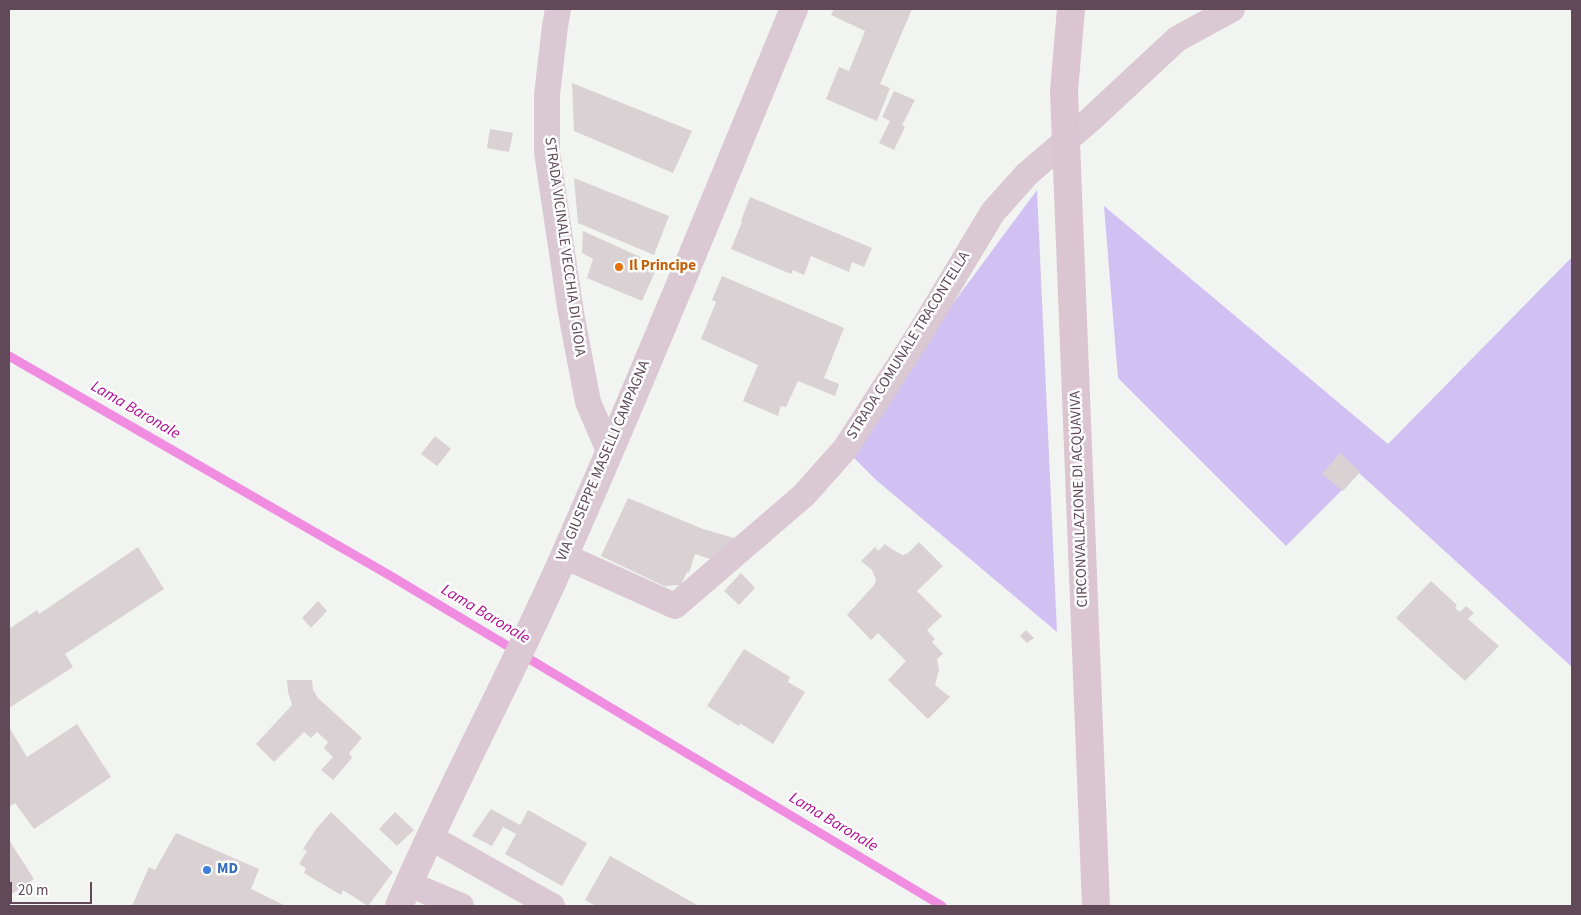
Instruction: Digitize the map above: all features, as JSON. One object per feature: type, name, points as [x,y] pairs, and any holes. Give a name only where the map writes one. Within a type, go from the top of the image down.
[{"type":"main road","points":[[1053,9],[1056,46],[1064,91]]},
{"type":"main road","points":[[1064,91],[1071,9]]},
{"type":"main road","name":"CIRCONVALLAZIONE DI ACQUAVIVA","points":[[1064,91],[1096,906]]},
{"type":"street","name":"STRADA VICINALE VECCHIA DI GIOIA","points":[[558,9],[547,95],[547,152],[571,313],[588,402],[609,451]]},
{"type":"street","name":"VIA GIUSEPPE MASELLI CAMPAGNA","points":[[404,895],[430,836],[564,556],[794,9]]},
{"type":"street","name":"STRADA COMUNALE TRACONTELLA","points":[[564,556],[675,606],[804,495],[845,449],[920,333],[993,212],[1026,174],[1090,120],[1177,39],[1232,9]]},
{"type":"street","points":[[430,836],[552,906]]},
{"type":"street","points":[[404,895],[461,906]]},
{"type":"shaded area","points":[[1037,190],[1057,632],[876,480],[845,449]]},
{"type":"shaded area","points":[[1104,206],[1388,444],[1572,257],[1572,667],[1359,473],[1286,546],[1118,378]]},
{"type":"building","points":[[834,9],[912,9],[880,84],[890,88],[877,121],[826,99],[839,67],[849,71],[865,31],[831,15]]},
{"type":"building","points":[[572,83],[692,131],[673,173],[574,131]]},
{"type":"building","points":[[894,91],[915,100],[902,125],[905,127],[894,150],[879,143],[890,121],[882,117]]},
{"type":"building","points":[[490,129],[513,133],[509,152],[487,148]]},
{"type":"building","points":[[574,178],[669,216],[654,255],[578,223]]},
{"type":"building","points":[[750,197],[872,248],[864,267],[852,262],[849,272],[811,256],[804,275],[793,270],[791,274],[731,249]]},
{"type":"building","points":[[583,231],[658,265],[642,301],[587,278],[593,259],[582,253]]},
{"type":"building","points":[[722,276],[844,328],[824,378],[839,384],[835,396],[798,381],[786,407],[781,406],[778,416],[743,401],[758,365],[701,339],[716,302],[712,300]]},
{"type":"building","points":[[435,436],[451,449],[437,466],[421,454]]},
{"type":"building","points":[[1340,453],[1360,472],[1343,491],[1322,474]]},
{"type":"building","points":[[628,498],[703,529],[741,540],[716,561],[695,554],[689,573],[687,572],[681,585],[664,586],[601,556]]},
{"type":"building","points":[[919,542],[943,566],[917,591],[942,616],[927,630],[935,639],[932,642],[943,654],[937,659],[939,670],[935,685],[950,697],[928,719],[888,680],[906,661],[878,633],[871,640],[847,615],[875,584],[876,580],[872,570],[861,561],[875,547],[878,551],[885,544],[903,555],[908,553]]},
{"type":"building","points":[[138,547],[164,589],[65,654],[73,667],[9,708],[9,629],[37,610],[39,614]]},
{"type":"building","points":[[741,573],[755,588],[739,605],[724,591]]},
{"type":"building","points":[[1431,581],[1457,605],[1455,608],[1460,612],[1466,606],[1474,613],[1468,619],[1499,646],[1465,681],[1396,618]]},
{"type":"building","points":[[318,601],[327,611],[311,628],[302,618]]},
{"type":"building","points":[[1026,630],[1034,638],[1027,643],[1020,636]]},
{"type":"building","points":[[744,649],[790,677],[788,682],[805,692],[773,744],[740,723],[739,726],[707,706]]},
{"type":"building","points":[[287,680],[312,680],[313,690],[318,698],[362,738],[349,753],[352,758],[333,780],[321,770],[333,757],[324,748],[328,742],[317,732],[311,738],[304,732],[274,762],[256,744],[292,705]]},
{"type":"building","points":[[77,724],[111,777],[34,829],[15,803],[9,807],[9,727],[27,757]]},
{"type":"building","points":[[491,809],[520,825],[528,810],[587,843],[562,886],[505,854],[516,834],[503,827],[492,846],[472,836]]},
{"type":"building","points":[[331,812],[393,872],[368,906],[343,890],[341,895],[304,873],[306,868],[299,864],[307,851],[303,849],[316,829]]},
{"type":"building","points":[[395,812],[414,830],[397,846],[379,829]]},
{"type":"building","name":"MD","points":[[176,833],[259,869],[251,889],[286,906],[132,906],[149,867],[155,870]]},
{"type":"building","points":[[9,840],[34,879],[9,896]]},
{"type":"building","points":[[610,856],[699,906],[596,906],[585,900]]},
{"type":"waterway","name":"Lama Baronale","points":[[9,356],[389,575],[942,906]]},
{"type":"place","name":"Il Principe","points":[[619,267]]},
{"type":"place","name":"MD","points":[[207,870]]}]
